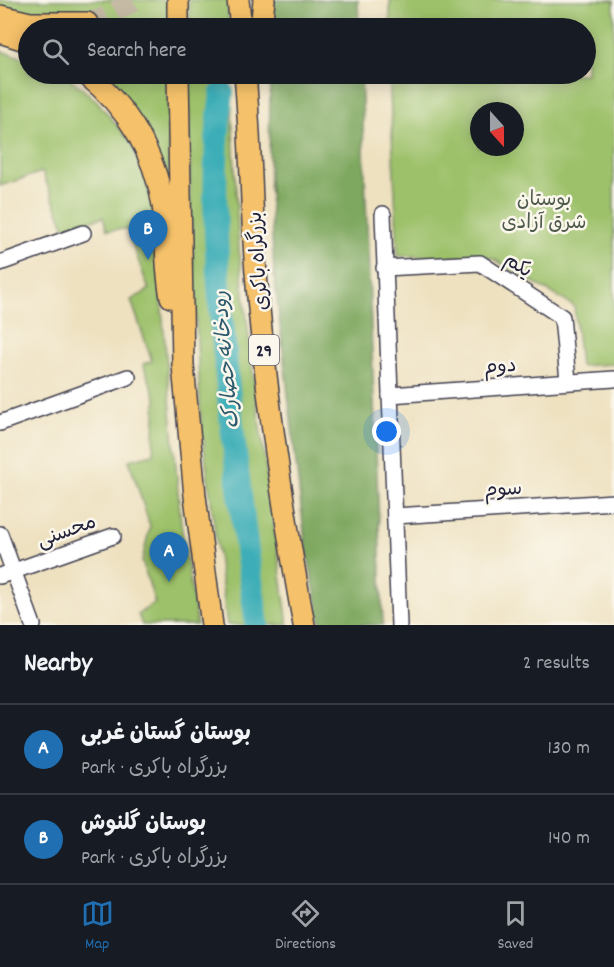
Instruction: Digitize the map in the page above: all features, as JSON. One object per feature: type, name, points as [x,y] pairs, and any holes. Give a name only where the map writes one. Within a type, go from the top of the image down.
[{"type":"highway","points":[[178,0],[178,18]]},
{"type":"highway","points":[[238,0],[240,18]]},
{"type":"highway","points":[[0,16],[18,20]]},
{"type":"highway","points":[[0,32],[18,38]]},
{"type":"highway","points":[[98,84],[111,95],[133,125],[157,177],[163,207],[167,275],[183,365]]},
{"type":"highway","points":[[178,84],[183,365],[195,496],[212,625]]},
{"type":"highway","name":"بزرگراه باکری","points":[[246,84],[252,146],[256,272],[267,384],[286,526],[304,625]]},
{"type":"highway","points":[[252,146],[257,84]]},
{"type":"street","points":[[383,214],[399,625]]},
{"type":"street","points":[[0,264],[83,234]]},
{"type":"street","name":"یکم","points":[[384,268],[480,264],[562,317],[568,381]]},
{"type":"street","points":[[0,423],[128,377]]},
{"type":"street","name":"دوم","points":[[390,395],[614,379]]},
{"type":"street","name":"سوم","points":[[394,516],[614,502]]},
{"type":"street","points":[[0,534],[7,574],[33,625]]},
{"type":"street","name":"محسنی","points":[[7,574],[113,536]]},
{"type":"green space","points":[[0,0],[168,0],[168,18],[89,18],[88,12],[55,15],[0,9]]},
{"type":"green space","points":[[189,0],[228,0],[229,18],[189,18]]},
{"type":"green space","points":[[274,0],[358,0],[359,18],[273,18]]},
{"type":"green space","name":"بوستان شرق آزادی","points":[[390,0],[614,0],[614,364],[580,366],[574,306],[492,258],[398,256],[389,84],[596,84],[596,18],[390,18]]},
{"type":"green space","points":[[0,51],[18,56],[18,84],[76,84],[97,101],[131,143],[152,196],[181,524],[197,625],[142,625],[138,614],[155,603],[142,561],[150,526],[129,460],[153,454],[156,398],[143,364],[152,361],[131,300],[149,290],[127,229],[107,230],[103,217],[65,228],[42,172],[0,186]]},
{"type":"green space","points":[[99,84],[168,84],[171,274],[168,209]]},
{"type":"green space","points":[[189,84],[231,84],[239,249],[255,391],[288,625],[227,625],[201,423],[190,194]]},
{"type":"green space","points":[[270,84],[361,84],[383,625],[321,625],[305,541],[274,274],[269,180]]},
{"type":"waterway","name":"رودخانه حصارک","points":[[222,93],[215,187],[219,281],[227,379],[257,625]]},
{"type":"tunnel","points":[[104,18],[135,0]]},
{"type":"place","name":"بوستان گلنوش","points":[[148,260]]},
{"type":"place","name":"بوستان گستان غربی","points":[[169,582]]}]
